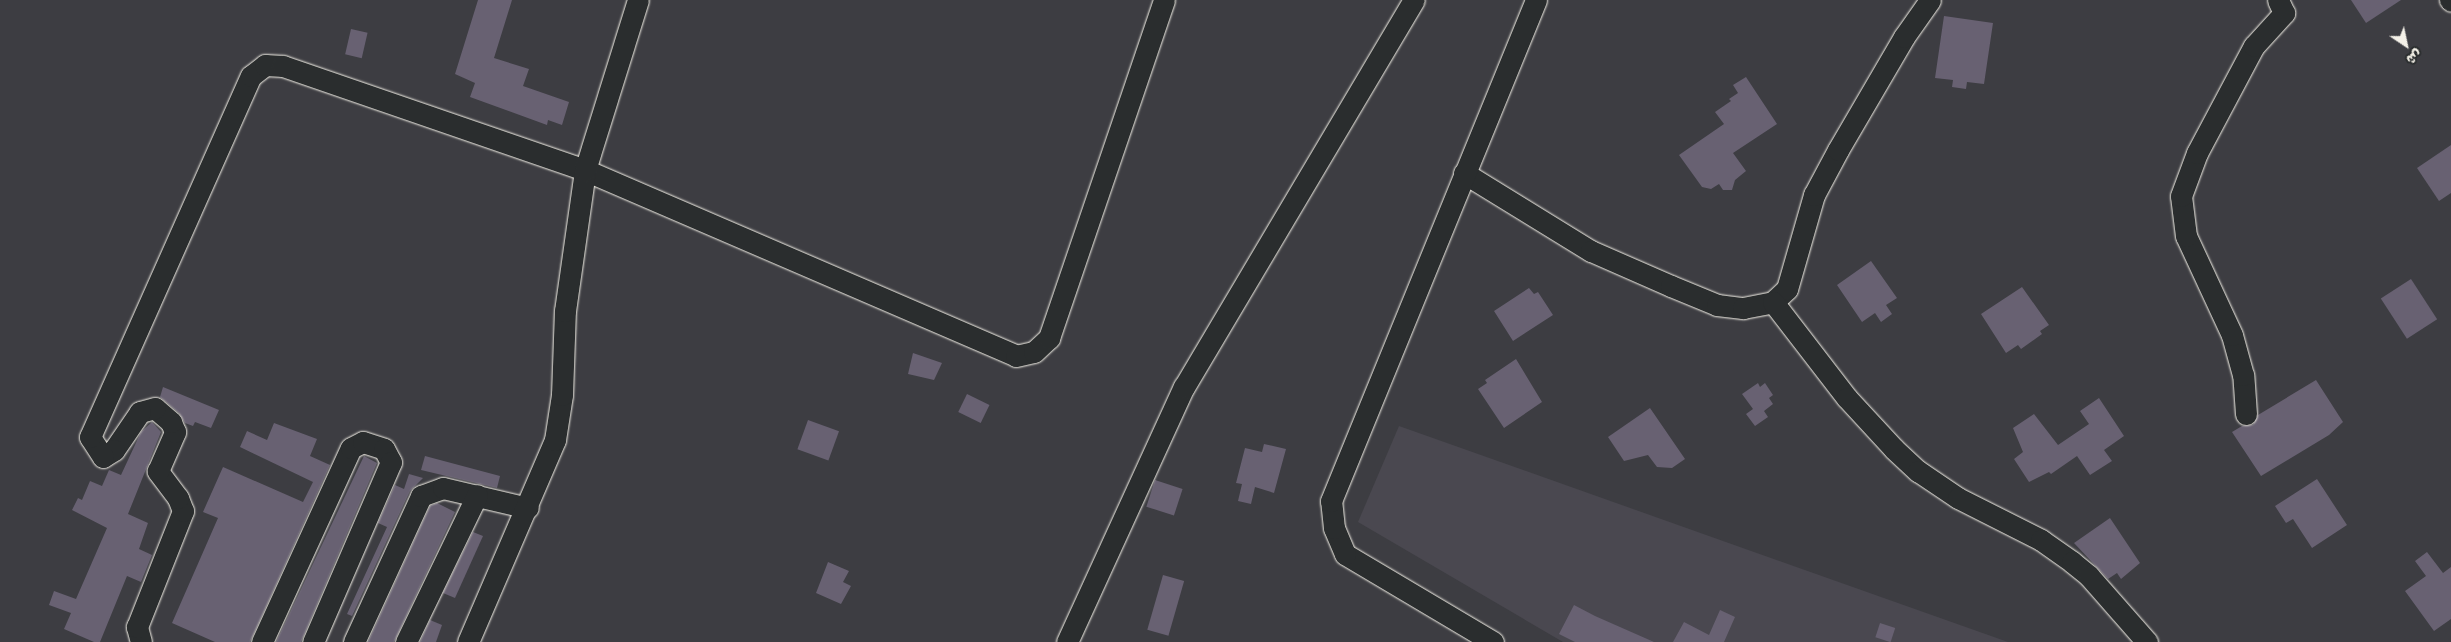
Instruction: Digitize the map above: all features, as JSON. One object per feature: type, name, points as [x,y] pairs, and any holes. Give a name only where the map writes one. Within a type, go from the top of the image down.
[{"type":"street","points":[[468,642],[528,508],[555,440],[562,395],[565,310],[585,170],[638,0]]},
{"type":"street","points":[[136,637],[183,511],[178,498],[158,470],[176,432],[171,422],[155,408],[140,412],[114,450],[103,457],[90,437],[251,76],[266,65],[283,66],[585,170],[1016,356],[1034,352],[1049,338],[1164,0]]},
{"type":"street","points":[[1067,642],[1184,387],[1414,0]]},
{"type":"street","points":[[1493,642],[1345,554],[1331,514],[1331,501],[1536,0]]},
{"type":"street","points":[[1464,173],[1591,251],[1717,305],[1743,308],[1773,302],[1787,289],[1814,195],[1904,37],[1930,0]]},
{"type":"street","points":[[2246,414],[2243,375],[2232,335],[2186,236],[2181,217],[2181,196],[2197,153],[2254,46],[2284,13],[2278,0]]},
{"type":"street","points":[[1773,302],[1847,398],[1894,449],[1918,471],[1958,498],[2041,540],[2072,562],[2089,576],[2147,642]]},
{"type":"street","points":[[262,642],[350,448],[363,442],[384,449],[391,462],[313,642]]},
{"type":"street","points":[[354,642],[421,496],[443,488],[528,508]]},
{"type":"street","points":[[406,642],[477,495]]},
{"type":"shaded area","points":[[1399,426],[2008,642],[1563,642],[1358,522]]},
{"type":"building","points":[[478,0],[512,0],[494,58],[529,69],[523,86],[569,102],[562,125],[548,120],[547,125],[470,97],[475,83],[455,74]]},
{"type":"building","points":[[2351,0],[2401,0],[2366,23]]},
{"type":"building","points":[[1944,16],[1993,23],[1984,84],[1967,82],[1966,89],[1952,87],[1953,80],[1935,78]]},
{"type":"building","points":[[351,29],[368,33],[362,58],[345,54]]},
{"type":"building","points":[[1746,77],[1777,124],[1733,153],[1746,171],[1735,180],[1732,190],[1723,190],[1719,184],[1711,189],[1702,187],[1679,155],[1724,124],[1715,112],[1731,101],[1729,99],[1738,93],[1733,85]]},
{"type":"building","points":[[2451,145],[2451,193],[2439,201],[2417,168]]},
{"type":"building","points":[[1871,261],[1897,298],[1886,305],[1892,314],[1881,322],[1875,313],[1862,322],[1837,285]]},
{"type":"building","points":[[2411,279],[2437,319],[2407,339],[2381,299]]},
{"type":"building","points":[[2022,287],[2049,325],[2040,331],[2042,334],[2021,349],[2018,345],[2006,353],[1981,314]]},
{"type":"building","points":[[1529,288],[1534,294],[1538,292],[1553,315],[1513,341],[1494,311]]},
{"type":"building","points":[[913,353],[942,363],[934,380],[908,374]]},
{"type":"building","points":[[1516,359],[1542,402],[1504,428],[1478,389],[1487,383],[1485,380]]},
{"type":"building","points":[[2316,380],[2343,422],[2329,435],[2261,476],[2232,432],[2242,426],[2253,425],[2258,415]]},
{"type":"building","points":[[1758,383],[1760,387],[1765,383],[1773,395],[1769,398],[1773,404],[1764,411],[1768,417],[1755,426],[1746,414],[1753,409],[1742,394]]},
{"type":"building","points":[[163,387],[219,410],[211,428],[195,422],[193,426],[185,423],[179,413],[160,397]]},
{"type":"building","points":[[967,394],[989,405],[981,423],[958,412]]},
{"type":"building","points":[[2099,398],[2124,436],[2104,450],[2112,461],[2090,475],[2077,456],[2051,474],[2049,472],[2029,482],[2014,459],[2023,452],[2013,428],[2034,414],[2058,445],[2089,424],[2080,411]]},
{"type":"building","points":[[1650,408],[1685,459],[1672,468],[1657,467],[1648,455],[1624,461],[1608,437]]},
{"type":"building","points":[[808,420],[839,431],[828,460],[797,449]]},
{"type":"building","points":[[152,422],[161,432],[128,514],[148,523],[139,549],[152,555],[141,582],[127,576],[100,642],[94,642],[64,629],[71,613],[49,605],[54,591],[76,599],[107,528],[72,510],[78,498],[82,500],[90,481],[102,486],[109,470],[121,475],[141,432]]},
{"type":"building","points":[[274,423],[317,439],[310,456],[330,465],[250,642],[215,642],[172,623],[218,518],[203,512],[223,467],[303,502],[313,482],[240,447],[247,431],[267,440]]},
{"type":"building","points":[[1264,444],[1286,449],[1274,493],[1255,487],[1251,504],[1238,501],[1242,484],[1236,483],[1245,448],[1262,452]]},
{"type":"building","points":[[364,456],[377,463],[301,642],[276,642]]},
{"type":"building","points":[[425,456],[500,476],[497,488],[421,470]]},
{"type":"building","points":[[409,474],[423,478],[410,491],[352,616],[347,614],[387,527],[378,523],[395,485],[404,489]]},
{"type":"building","points":[[2317,479],[2347,525],[2312,548],[2293,519],[2286,523],[2275,506]]},
{"type":"building","points":[[1155,480],[1183,489],[1174,516],[1146,507]]},
{"type":"building","points":[[437,503],[455,512],[394,642],[368,642],[430,506]]},
{"type":"building","points":[[2110,518],[2140,563],[2121,579],[2117,573],[2108,579],[2074,543]]},
{"type":"building","points":[[473,532],[483,536],[455,598],[443,593]]},
{"type":"building","points":[[2427,552],[2443,573],[2451,567],[2451,619],[2434,631],[2405,591],[2426,576],[2415,561]]},
{"type":"building","points":[[828,562],[849,571],[843,582],[851,586],[841,604],[816,593]]},
{"type":"building","points":[[1163,575],[1184,581],[1168,636],[1147,630]]},
{"type":"building","points":[[1574,605],[1654,642],[1575,642],[1559,634]]},
{"type":"building","points":[[1720,610],[1735,617],[1724,642],[1673,642],[1684,622],[1709,635]]},
{"type":"building","points":[[430,620],[442,625],[436,642],[420,642]]},
{"type":"building","points":[[1880,623],[1895,628],[1891,642],[1875,637]]}]
